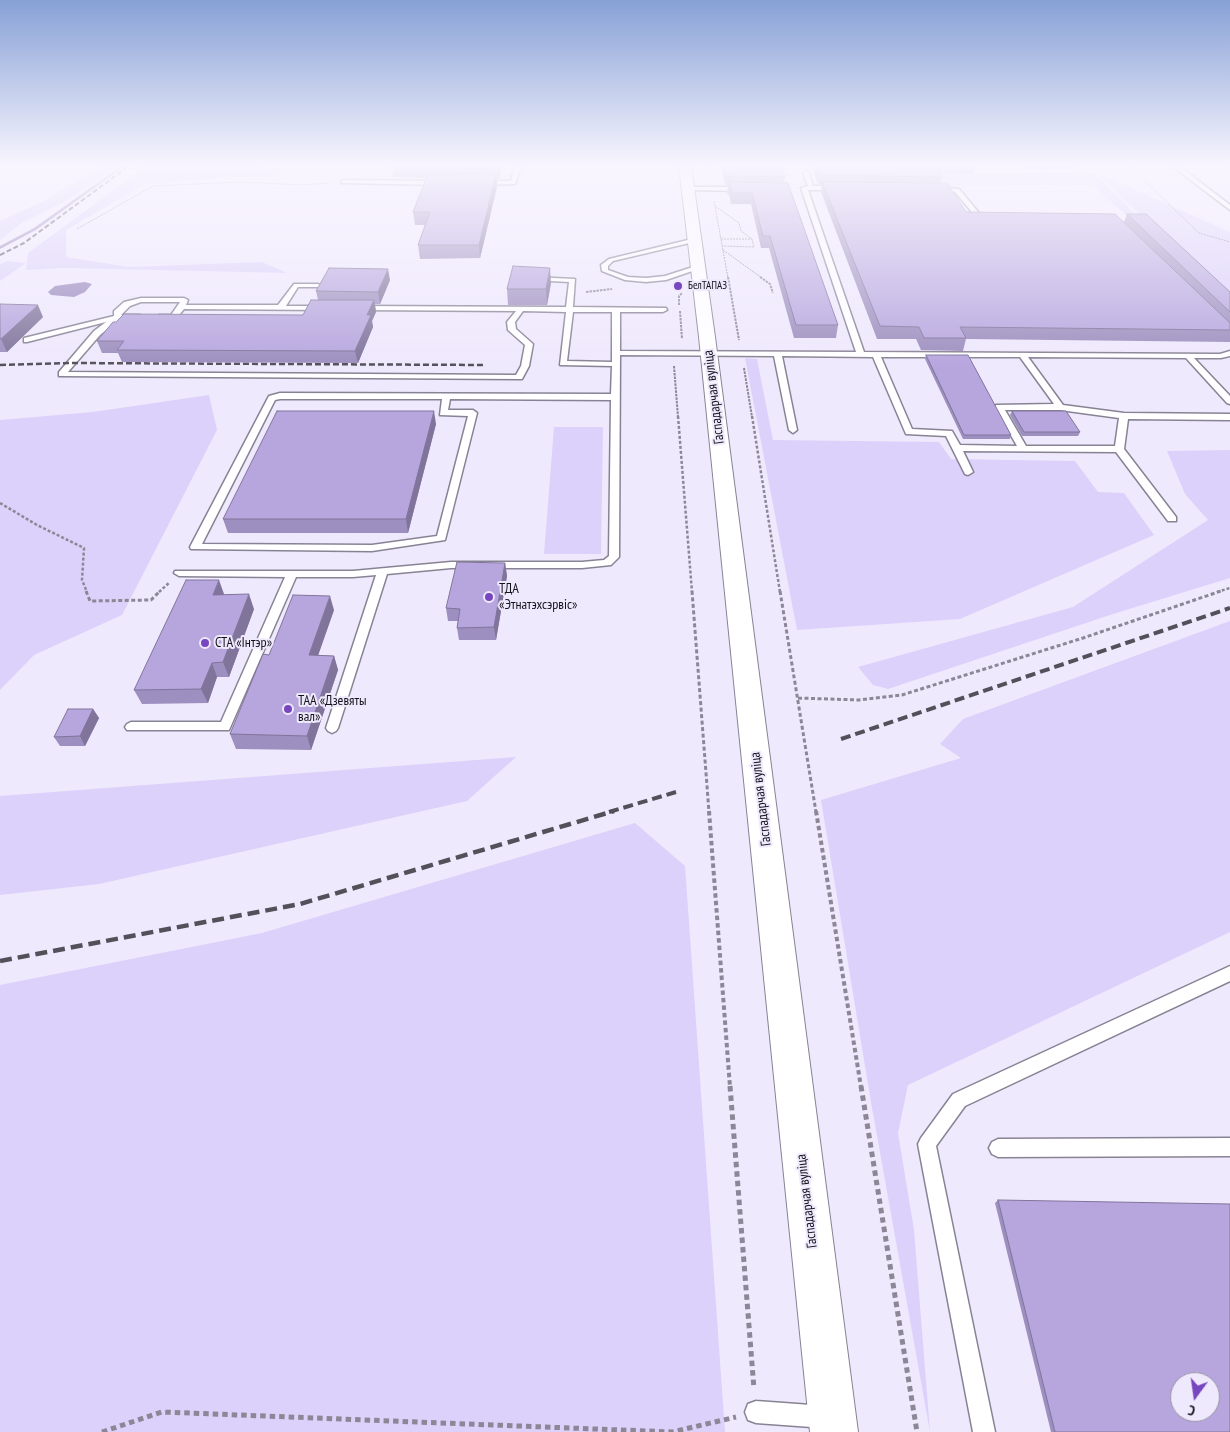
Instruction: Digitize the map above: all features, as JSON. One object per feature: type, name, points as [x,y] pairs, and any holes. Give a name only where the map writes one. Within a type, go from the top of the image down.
[{"type":"street","name":"Гаспадарчая вуліца","points":[[695,233],[833,1425]]},
{"type":"lane","points":[[819,233],[861,354]]},
{"type":"lane","points":[[696,240],[645,250],[611,260],[604,265],[605,271],[627,279],[646,280],[666,278],[699,267]]},
{"type":"lane","points":[[526,279],[573,280],[563,363],[615,364]]},
{"type":"lane","points":[[281,307],[296,285],[318,286]]},
{"type":"lane","points":[[155,317],[173,318],[182,307],[184,300],[141,300],[127,304],[118,312],[118,317],[97,333],[62,374],[519,377],[525,366],[529,344],[512,330],[511,322],[522,308]]},
{"type":"lane","points":[[182,307],[329,308]]},
{"type":"lane","points":[[348,308],[663,310]]},
{"type":"lane","points":[[179,573],[353,574],[451,565],[582,565],[607,563],[614,557],[616,309]]},
{"type":"lane","points":[[27,340],[118,317],[146,317]]},
{"type":"lane","points":[[615,353],[1222,356],[1230,353]]},
{"type":"lane","points":[[778,354],[793,430]]},
{"type":"lane","points":[[876,354],[909,432],[949,433],[958,448],[968,472]]},
{"type":"lane","points":[[1022,355],[1060,407]]},
{"type":"lane","points":[[1188,355],[1230,402]]},
{"type":"lane","points":[[447,396],[443,413],[473,413],[441,538],[372,548],[195,547],[272,398],[280,396],[447,396],[615,397]]},
{"type":"lane","points":[[1023,448],[999,407],[1060,407],[1124,416],[1230,417]]},
{"type":"lane","points":[[1124,416],[1119,449],[1172,519]]},
{"type":"lane","points":[[958,448],[1119,449]]},
{"type":"lane","points":[[332,728],[383,571]]},
{"type":"lane","points":[[131,727],[225,727],[292,574]]},
{"type":"lane","points":[[984,1432],[927,1144],[959,1100],[1230,973]]},
{"type":"lane","points":[[998,1148],[1230,1147]]},
{"type":"lane","points":[[756,1412],[833,1425]]},
{"type":"path","points":[[720,233],[742,354],[916,1432]]},
{"type":"path","points":[[722,248],[754,247],[752,240],[743,233]]},
{"type":"path","points":[[1202,233],[1230,242]]},
{"type":"path","points":[[721,239],[752,240]]},
{"type":"path","points":[[722,248],[770,284],[773,294]]},
{"type":"path","points":[[102,1432],[162,1412],[672,1432],[756,1412],[673,353],[673,338],[683,339],[679,296],[687,289]]},
{"type":"path","points":[[0,503],[36,525],[84,548],[82,580],[90,601],[151,600],[179,573]]},
{"type":"path","points":[[798,698],[860,700],[902,695],[1083,638],[1230,588]]},
{"type":"shaded area","points":[[0,233],[9,233],[0,240]]},
{"type":"shaded area","points":[[55,233],[66,233],[66,257],[129,267],[262,262],[287,273],[65,268],[26,270],[28,253]]},
{"type":"shaded area","points":[[1159,233],[1230,233],[1230,301]]},
{"type":"shaded area","points":[[7,261],[26,263],[0,281],[0,264]]},
{"type":"shaded area","points":[[85,282],[92,284],[85,292],[74,297],[51,295],[48,292],[55,286]]},
{"type":"shaded area","points":[[745,358],[757,359],[773,440],[939,442],[951,459],[1075,461],[1098,492],[1124,493],[1154,535],[960,619],[797,630]]},
{"type":"shaded area","points":[[209,395],[217,430],[122,615],[34,655],[0,690],[0,420],[93,412]]},
{"type":"shaded area","points":[[554,427],[603,427],[601,554],[544,554]]},
{"type":"shaded area","points":[[1230,450],[1230,578],[1113,614],[888,689],[873,685],[858,667],[1073,607],[1208,520],[1185,494],[1167,451]]},
{"type":"shaded area","points":[[1230,621],[1230,932],[908,1085],[898,1133],[914,1230],[930,1432],[871,1102],[821,800],[961,758],[940,744],[963,719]]},
{"type":"shaded area","points":[[516,757],[467,801],[99,884],[0,895],[0,796]]},
{"type":"shaded area","points":[[635,823],[685,866],[725,1432],[0,1432],[0,985],[262,933]]},
{"type":"building","points":[[422,233],[482,233],[479,245],[418,245]]},
{"type":"building","points":[[762,233],[806,233],[838,325],[796,325],[770,236],[763,236]]},
{"type":"building","points":[[842,233],[1135,233],[1230,323],[1230,330],[960,327],[966,338],[924,338],[919,327],[880,326]]},
{"type":"building","points":[[1147,233],[1166,233],[1230,292],[1230,312]]},
{"type":"building","points":[[513,266],[550,268],[546,289],[507,289]]},
{"type":"building","points":[[329,268],[388,269],[378,292],[316,291]]},
{"type":"building","points":[[311,300],[374,300],[367,315],[371,315],[355,351],[117,350],[124,341],[97,341],[113,322],[116,322],[124,314],[303,315]]},
{"type":"building","points":[[0,304],[38,305],[0,339]]},
{"type":"building","points":[[926,355],[968,355],[1011,435],[964,435]]},
{"type":"building","points":[[277,411],[434,411],[406,519],[223,519]]},
{"type":"building","points":[[1012,411],[1066,411],[1080,432],[1024,432]]},
{"type":"building","points":[[457,562],[505,563],[494,627],[457,628],[460,609],[446,608]]},
{"type":"building","name":"СТА «Інтэр»","points":[[186,580],[219,580],[213,595],[249,594],[223,662],[212,663],[201,689],[134,690]]},
{"type":"building","points":[[293,595],[330,596],[309,655],[334,656],[307,736],[230,734],[263,654],[269,655]]},
{"type":"building","points":[[68,709],[93,709],[80,736],[54,737]]},
{"type":"building","points":[[998,1200],[1230,1204],[1230,1432],[1055,1432]]},
{"type":"waterway","points":[[0,248],[28,233]]},
{"type":"railway","points":[[0,255],[24,243],[38,233]]},
{"type":"railway","points":[[0,365],[72,363],[486,365]]},
{"type":"railway","points":[[841,739],[1230,608]]},
{"type":"railway","points":[[609,812],[676,792]]},
{"type":"railway","points":[[0,961],[300,904],[614,811]]},
{"type":"place","name":"БелТАПАЗ","points":[[678,286]]},
{"type":"place","name":"ТДА «Этнатэхсэрвіс»","points":[[489,597]]},
{"type":"place","name":"СТА «Інтэр»","points":[[205,643]]},
{"type":"place","name":"ТАА «Дзевяты вал»","points":[[288,709]]}]
